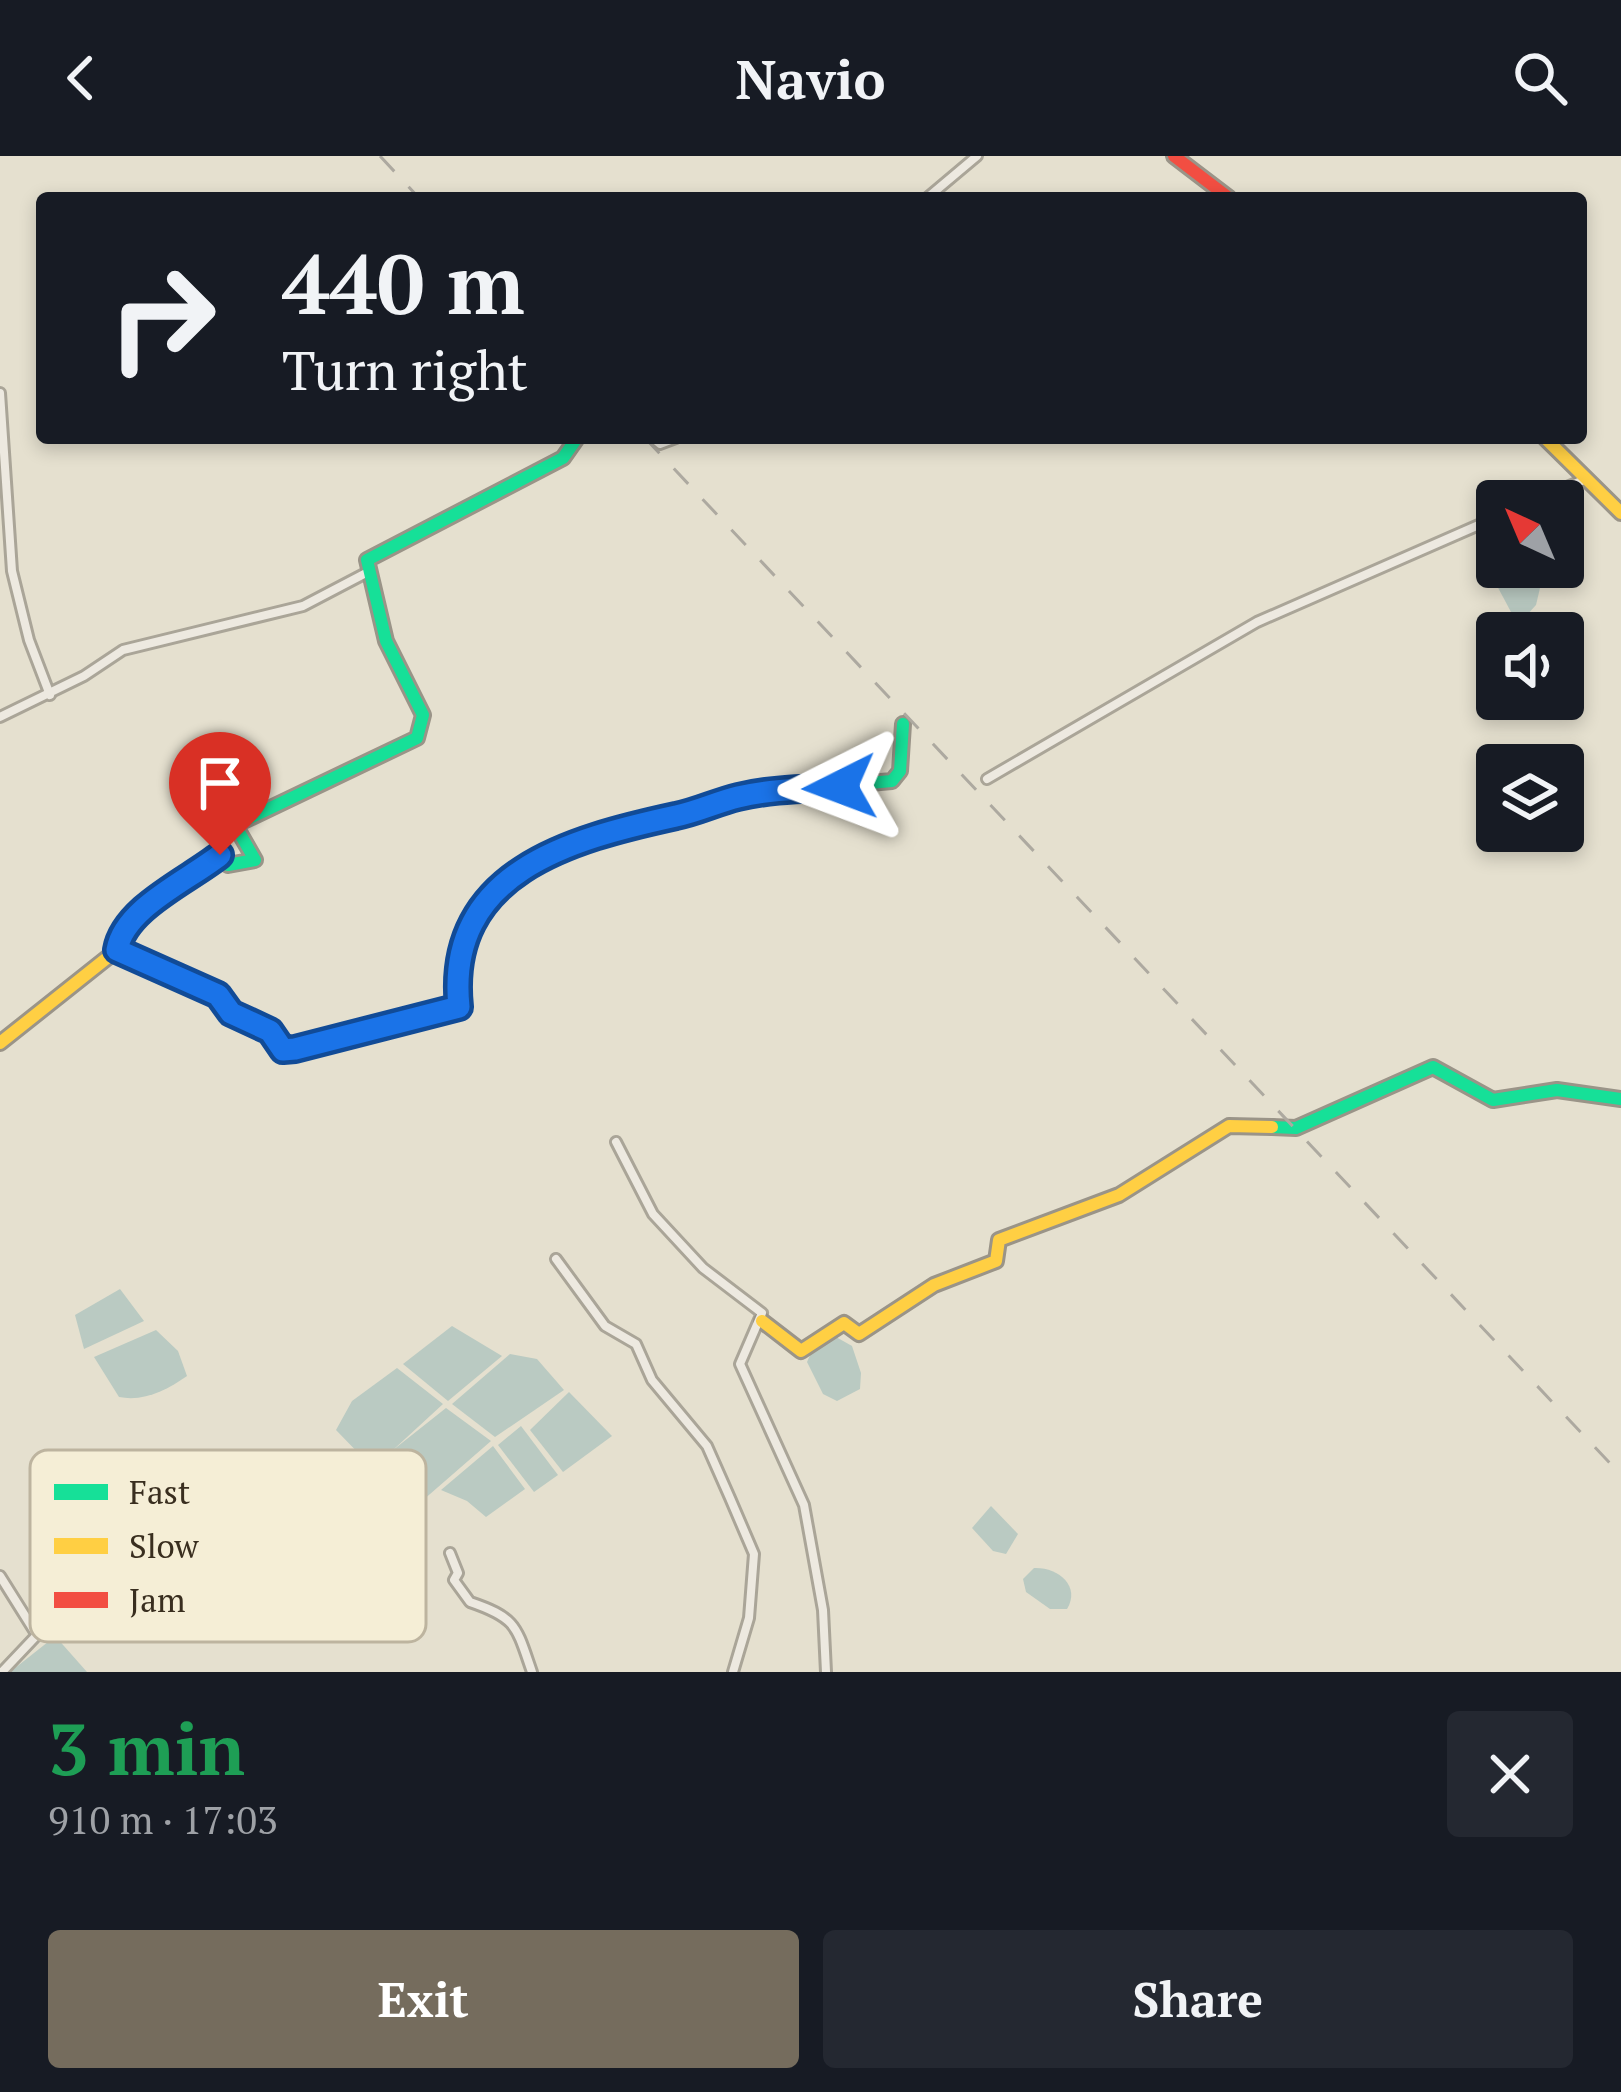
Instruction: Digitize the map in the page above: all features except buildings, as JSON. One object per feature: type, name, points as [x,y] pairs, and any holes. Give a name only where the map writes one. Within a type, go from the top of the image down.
[{"type":"street","points":[[934,192],[977,156]]},
{"type":"street","points":[[1174,156],[1221,192]]},
{"type":"street","points":[[0,393],[12,571],[29,640],[50,694]]},
{"type":"street","points":[[0,1043],[117,950],[120,933],[136,916],[220,855],[228,865],[255,860],[235,825],[281,798],[336,778],[421,733],[423,715],[392,655],[366,573],[367,560],[566,457],[574,444]]},
{"type":"street","points":[[1551,444],[1621,513]]},
{"type":"street","points":[[987,779],[1257,622],[1476,526]]},
{"type":"street","points":[[0,717],[50,694],[123,650],[303,605],[366,573]]},
{"type":"street","points":[[117,950],[218,995],[231,1013],[270,1031],[283,1050],[459,1007],[460,949],[499,890],[527,863],[607,831],[738,797],[892,781],[900,771],[903,724]]},
{"type":"street","points":[[762,1321],[802,1351],[844,1323],[859,1334],[934,1285],[996,1261],[999,1240],[1119,1195],[1229,1126],[1296,1128],[1433,1067],[1493,1100],[1557,1090],[1621,1099]]},
{"type":"street","points":[[616,1142],[653,1214],[703,1268],[762,1313],[740,1364],[804,1505],[824,1610],[826,1672]]},
{"type":"street","points":[[556,1259],[604,1326],[636,1344],[652,1380],[707,1446],[730,1498],[754,1554],[749,1618],[734,1672]]},
{"type":"street","points":[[450,1553],[458,1573],[454,1580],[470,1603],[489,1606],[516,1628],[532,1672]]},
{"type":"street","points":[[0,1576],[30,1624]]},
{"type":"street","points":[[2,1672],[30,1642]]},
{"type":"shaded area","points":[[1498,588],[1540,588],[1530,612],[1511,612]]},
{"type":"shaded area","points":[[120,1289],[144,1321],[84,1349],[75,1315]]},
{"type":"shaded area","points":[[452,1326],[502,1356],[448,1401],[403,1364]]},
{"type":"shaded area","points":[[156,1330],[178,1351],[187,1376],[155,1394],[119,1397],[94,1357]]},
{"type":"shaded area","points":[[836,1337],[852,1346],[861,1373],[860,1389],[837,1401],[823,1394],[807,1362],[811,1353]]},
{"type":"shaded area","points":[[510,1354],[537,1359],[564,1390],[495,1437],[452,1404]]},
{"type":"shaded area","points":[[397,1368],[443,1404],[393,1450],[355,1450],[336,1430],[352,1401]]},
{"type":"shaded area","points":[[569,1392],[612,1436],[563,1472],[530,1430]]},
{"type":"shaded area","points":[[446,1408],[491,1441],[426,1498],[426,1450],[393,1450]]},
{"type":"shaded area","points":[[521,1426],[558,1475],[534,1492],[498,1445]]},
{"type":"shaded area","points":[[493,1446],[525,1489],[486,1517],[467,1501],[441,1490]]},
{"type":"shaded area","points":[[991,1506],[1018,1534],[1006,1554],[993,1551],[972,1528]]},
{"type":"shaded area","points":[[1034,1568],[1065,1580],[1071,1593],[1067,1609],[1050,1609],[1026,1592],[1023,1579]]},
{"type":"shaded area","points":[[48,1642],[60,1642],[87,1672],[10,1672]]},
{"type":"railway","points":[[380,156],[413,192]]},
{"type":"railway","points":[[651,444],[1621,1475]]},
{"type":"traffic: fast","points":[[117,950],[134,919],[147,907],[220,855],[228,865],[255,860],[235,825],[417,738],[423,715],[386,641],[367,560],[563,458],[573,444]]},
{"type":"traffic: fast","points":[[560,849],[755,793],[892,781],[900,771],[903,724]]},
{"type":"traffic: fast","points":[[1272,1127],[1296,1128],[1433,1067],[1493,1100],[1557,1090],[1621,1099]]},
{"type":"traffic: slow","points":[[1551,444],[1621,513]]},
{"type":"traffic: slow","points":[[0,1043],[117,950],[218,995],[231,1013],[270,1031],[283,1050],[459,1007],[466,953],[483,911],[513,877],[560,849]]},
{"type":"traffic: slow","points":[[762,1321],[801,1351],[844,1323],[859,1334],[934,1285],[996,1261],[999,1240],[1119,1195],[1229,1126],[1272,1127]]},
{"type":"traffic: jam","points":[[1174,156],[1221,192]]},
{"type":"route","points":[[220,855],[136,916],[120,933],[117,950],[218,995],[231,1013],[270,1031],[283,1050],[295,1049],[459,1007],[460,949],[467,935],[499,890],[527,863],[547,852],[738,797],[840,787]]}]
